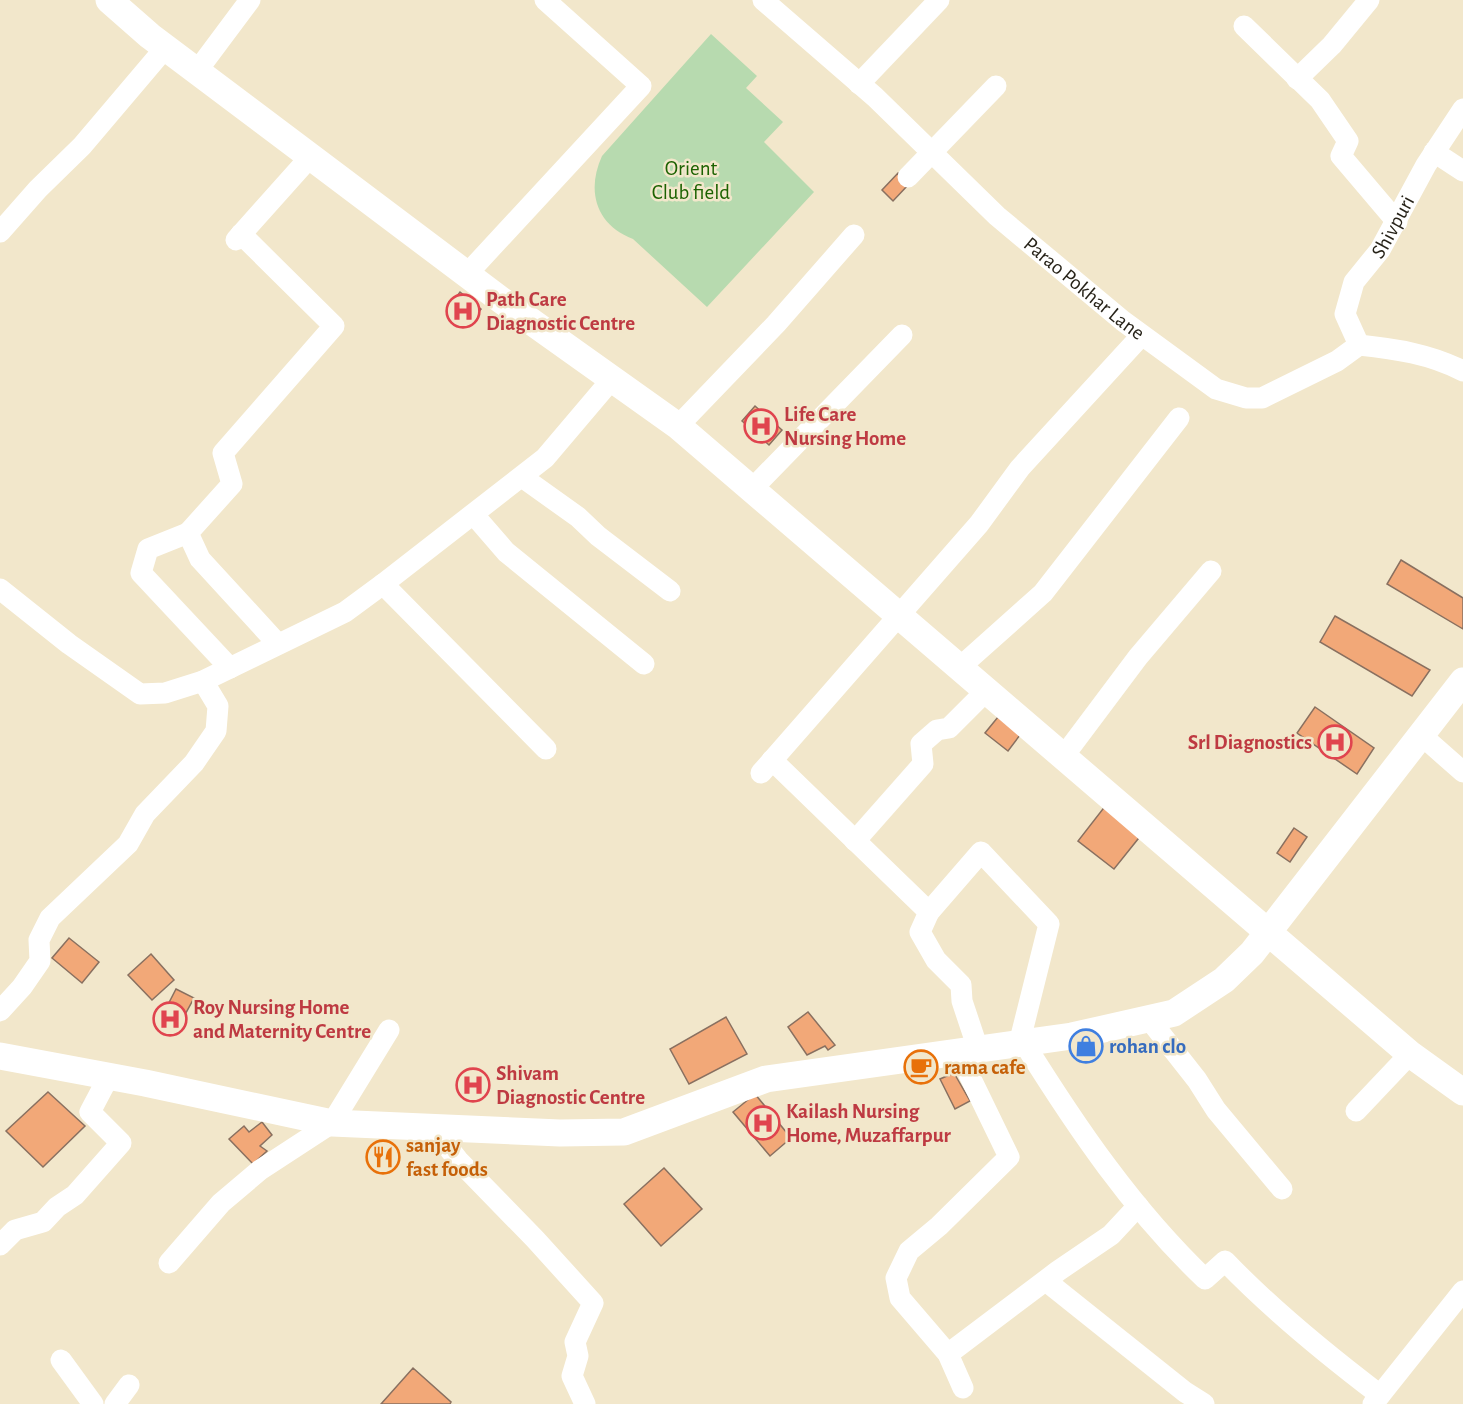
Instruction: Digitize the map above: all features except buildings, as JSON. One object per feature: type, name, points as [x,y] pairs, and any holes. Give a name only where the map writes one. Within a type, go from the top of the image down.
[{"type":"main road","points":[[110,0],[179,61],[311,156],[467,274],[678,426],[1410,1054],[1463,1092]]},
{"type":"main road","points":[[0,1056],[109,1076],[332,1123],[560,1133],[624,1132],[766,1079],[1071,1036],[1174,1014],[1224,980],[1252,953],[1463,681]]},
{"type":"street","points":[[95,0],[179,61],[196,61],[178,42],[128,0]]},
{"type":"street","points":[[0,232],[82,146],[250,0]]},
{"type":"street","points":[[467,274],[641,86],[544,0]]},
{"type":"street","name":"Parao Pokhar Lane","points":[[763,0],[859,84],[998,216],[1141,336],[1198,379],[1216,389],[1246,398],[1262,398],[1337,361],[1359,345]]},
{"type":"street","points":[[859,84],[939,0]]},
{"type":"street","points":[[1297,79],[1332,45],[1369,0]]},
{"type":"street","points":[[1244,26],[1320,100],[1348,141],[1341,156],[1397,222]]},
{"type":"street","points":[[908,177],[996,86]]},
{"type":"street","name":"Shivpuri","points":[[1359,345],[1345,314],[1347,299],[1354,282],[1380,250],[1434,152],[1463,109]]},
{"type":"street","points":[[1434,152],[1463,171]]},
{"type":"street","points":[[230,668],[141,573],[148,549],[188,533],[232,484],[223,453],[334,326],[238,237],[311,156]]},
{"type":"street","points":[[678,426],[776,324],[854,236]]},
{"type":"street","points":[[751,490],[902,335]]},
{"type":"street","points":[[928,912],[855,841],[766,766],[980,524],[1020,468],[1141,336]]},
{"type":"street","points":[[1359,345],[1403,350],[1446,363],[1463,371]]},
{"type":"street","points":[[0,589],[69,645],[140,694],[165,693],[203,681],[345,612],[383,584],[544,458],[612,379]]},
{"type":"street","points":[[959,668],[1042,593],[1179,418]]},
{"type":"street","points":[[522,477],[578,517],[598,536],[670,591]]},
{"type":"street","points":[[474,515],[506,552],[644,664]]},
{"type":"street","points":[[188,533],[200,559],[278,644]]},
{"type":"street","points":[[1063,757],[1138,657],[1211,571]]},
{"type":"street","points":[[383,584],[546,749]]},
{"type":"street","points":[[0,1011],[22,987],[39,961],[39,939],[50,918],[128,844],[145,814],[194,763],[216,731],[218,706],[203,681]]},
{"type":"street","points":[[855,841],[923,764],[921,744],[937,730],[949,728],[986,691]]},
{"type":"street","points":[[1420,734],[1463,772]]},
{"type":"street","points":[[963,1388],[948,1354],[900,1298],[897,1278],[909,1251],[939,1226],[1009,1157],[968,1051],[961,985],[936,960],[920,932],[928,912],[981,852],[1049,924],[1022,1043],[1087,1142],[1177,1253],[1205,1279],[1225,1261],[1251,1288],[1376,1400],[1463,1291]]},
{"type":"street","points":[[1149,1019],[1197,1080],[1216,1110],[1282,1189]]},
{"type":"street","points":[[169,1263],[221,1203],[260,1170],[332,1123],[389,1030]]},
{"type":"street","points":[[1356,1111],[1410,1054]]},
{"type":"street","points":[[0,1245],[15,1230],[43,1222],[57,1207],[75,1195],[121,1143],[90,1112],[109,1076]]},
{"type":"street","points":[[433,1128],[458,1160],[535,1239],[593,1304],[574,1342],[578,1356],[572,1376],[585,1404]]},
{"type":"street","points":[[948,1354],[1111,1235],[1138,1206]]},
{"type":"street","points":[[1046,1281],[1185,1392],[1204,1404]]},
{"type":"street","points":[[61,1360],[93,1404]]},
{"type":"street","points":[[115,1404],[129,1385]]},
{"type":"green space","name":"Orient Club field","points":[[711,34],[757,76],[746,88],[783,122],[764,142],[814,192],[707,307],[633,239],[610,225],[598,205],[595,182],[602,156]]},
{"type":"place","name":"Path Care Diagnostic Centre","points":[[463,311]]},
{"type":"place","name":"Life Care Nursing Home","points":[[761,426]]},
{"type":"place","name":"Srl Diagnostics","points":[[1335,742]]},
{"type":"place","name":"Roy Nursing Home and Maternity Centre","points":[[170,1019]]},
{"type":"place","name":"rohan clo","points":[[1086,1046]]},
{"type":"place","name":"rama cafe","points":[[921,1067]]},
{"type":"place","name":"Shivam Diagnostic Centre","points":[[473,1085]]},
{"type":"place","name":"Kailash Nursing Home, Muzaffarpur","points":[[763,1123]]},
{"type":"place","name":"sanjay fast foods","points":[[383,1157]]}]
